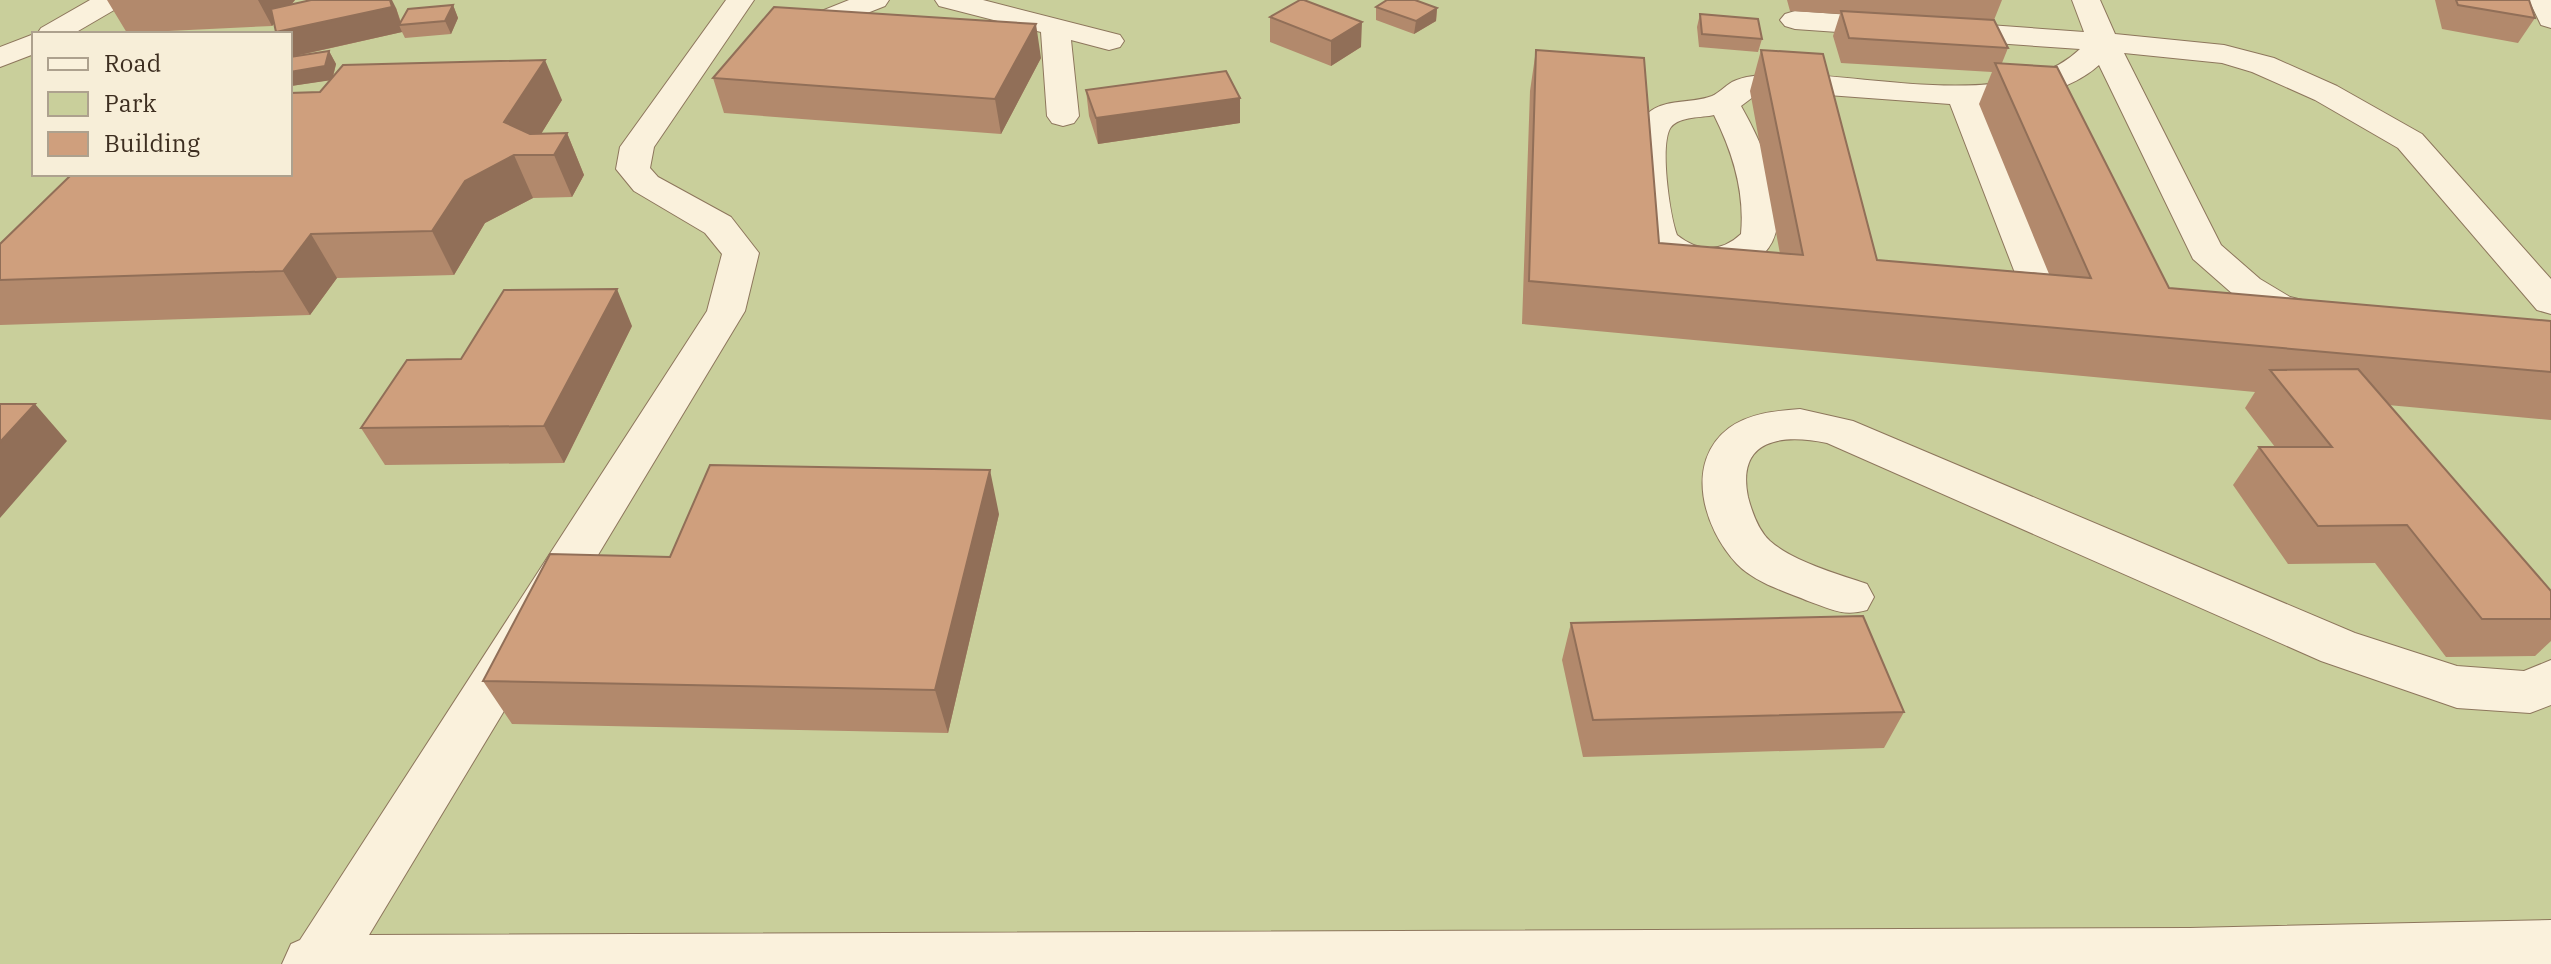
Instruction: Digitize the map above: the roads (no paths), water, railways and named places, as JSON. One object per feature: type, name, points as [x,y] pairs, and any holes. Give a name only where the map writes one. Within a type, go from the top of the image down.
[{"type":"street","points":[[55,32],[111,0]]},
{"type":"street","points":[[319,964],[726,311],[741,253],[718,225],[646,184],[633,169],[637,147],[740,0]]},
{"type":"street","points":[[794,32],[875,0]]},
{"type":"street","points":[[939,31],[941,0]]},
{"type":"street","points":[[949,0],[1109,41]]},
{"type":"street","points":[[2086,0],[2103,42],[2206,251],[2247,287],[2277,306],[2346,318]]},
{"type":"street","points":[[2543,0],[2551,19]]},
{"type":"street","points":[[1795,20],[2103,42],[2243,58],[2284,74],[2382,123],[2410,141],[2551,302]]},
{"type":"street","points":[[1055,25],[1063,116]]},
{"type":"street","points":[[1723,103],[1747,148],[1762,214],[1759,237],[1736,256],[1722,259],[1689,256],[1662,240],[1655,225],[1650,168],[1652,134],[1655,125],[1669,116],[1723,103],[1748,87],[1787,83],[1827,100],[1962,94],[2040,85],[2070,73],[2103,42]]},
{"type":"street","points":[[0,58],[32,44]]},
{"type":"street","points":[[1960,300],[1992,302],[2016,299],[2033,295],[2040,288],[1962,94]]},
{"type":"street","points":[[1850,597],[1795,577],[1754,553],[1730,517],[1722,477],[1732,450],[1746,437],[1768,426],[1800,423],[1838,431],[2338,647],[2457,687],[2530,692],[2551,680]]},
{"type":"street","points":[[312,964],[2174,956],[2551,948]]}]
